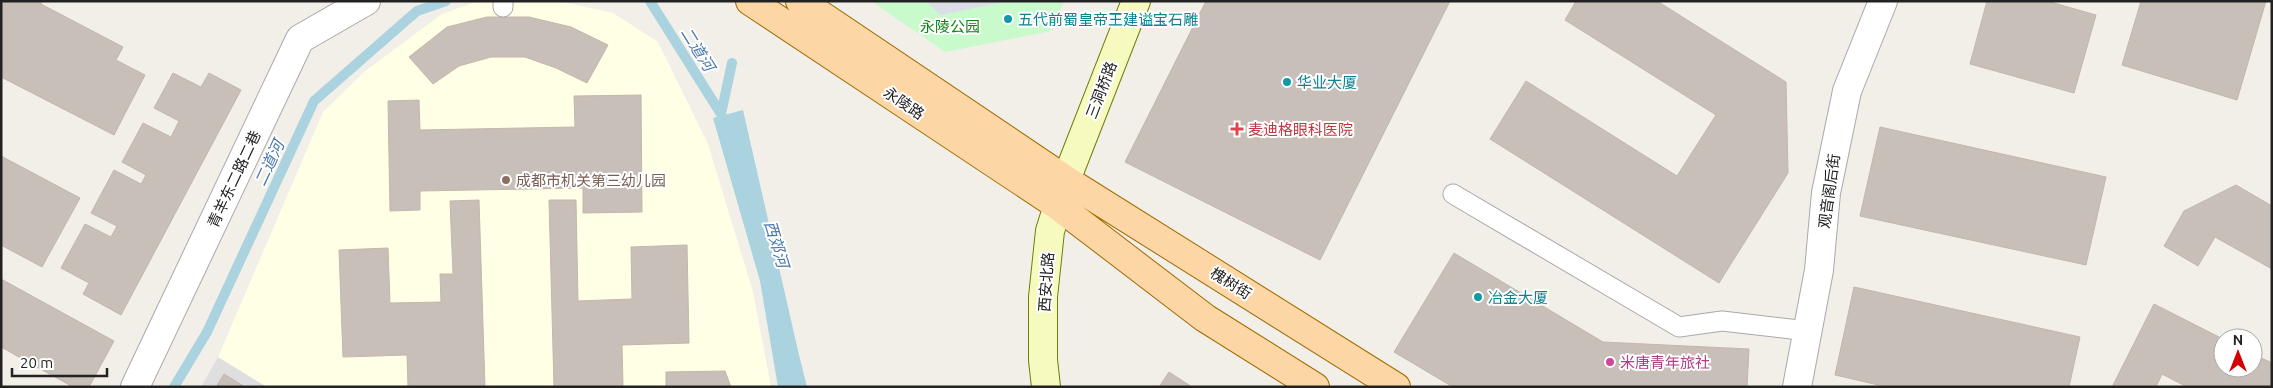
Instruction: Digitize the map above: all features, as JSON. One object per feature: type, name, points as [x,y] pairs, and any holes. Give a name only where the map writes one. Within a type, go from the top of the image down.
[{"type":"main road","name":"永陵路","points":[[750,1],[1057,205]]},
{"type":"main road","name":"永陵路","points":[[800,1],[1066,180]]},
{"type":"main road","name":"槐树街","points":[[1066,180],[1396,387]]},
{"type":"main road","points":[[1057,205],[1205,318],[1315,387]]},
{"type":"street","name":"青羊东二路二巷","points":[[135,387],[300,39],[366,1]]},
{"type":"street","name":"三洞桥路","points":[[1066,180],[1136,1]]},
{"type":"street","name":"观音阁后街","points":[[1797,387],[1819,270],[1826,193],[1847,91],[1883,1]]},
{"type":"street","name":"西安北路","points":[[1046,387],[1043,360],[1043,297],[1050,231],[1066,180]]},
{"type":"lane","points":[[1453,194],[1679,327],[1722,321],[1808,331]]},
{"type":"shaded area","name":"成都市机关第三幼儿园","points":[[478,1],[559,1],[613,13],[658,42],[708,144],[753,292],[771,387],[267,387],[218,357],[323,112],[364,72],[442,14]]},
{"type":"shaded area","points":[[926,1],[1009,1],[940,15]]},
{"type":"shaded area","points":[[218,357],[267,387],[201,387]]},
{"type":"green space","name":"永陵公园","points":[[871,1],[1064,1],[1051,31],[945,52]]},
{"type":"water","points":[[743,110],[807,387],[778,387],[760,281],[713,118]]},
{"type":"building","points":[[1,1],[42,1],[41,4],[123,47],[116,60],[145,75],[114,135],[1,77]]},
{"type":"building","name":"华业大厦","points":[[1206,1],[1450,1],[1320,260],[1125,162]]},
{"type":"building","points":[[1576,1],[1657,1],[1786,82],[1788,173],[1719,283],[1490,139],[1526,81],[1677,176],[1716,115],[1565,20]]},
{"type":"building","points":[[1987,1],[2047,1],[2096,15],[2074,93],[1970,64]]},
{"type":"building","points":[[2141,1],[2266,1],[2237,100],[2122,65]]},
{"type":"building","points":[[487,17],[529,17],[571,27],[608,45],[587,83],[556,68],[525,57],[491,57],[459,66],[433,84],[409,57],[447,27]]},
{"type":"building","points":[[173,73],[201,87],[209,73],[241,90],[121,315],[83,294],[89,283],[61,268],[85,224],[111,237],[117,226],[91,213],[114,170],[141,184],[146,175],[122,162],[143,123],[171,137],[179,121],[154,108]]},
{"type":"building","points":[[641,95],[642,212],[583,213],[583,188],[420,191],[420,210],[390,211],[388,101],[419,100],[420,130],[575,127],[574,96]]},
{"type":"building","points":[[1880,127],[2106,177],[2086,265],[1860,216]]},
{"type":"building","points":[[1,156],[80,198],[42,267],[1,245]]},
{"type":"building","points":[[2236,185],[2272,206],[2272,269],[2215,237],[2198,266],[2164,246],[2184,211]]},
{"type":"building","points":[[479,200],[485,387],[408,387],[407,355],[343,357],[339,250],[388,248],[390,303],[441,302],[440,274],[453,274],[450,201]]},
{"type":"building","points":[[549,200],[576,200],[578,301],[632,299],[631,247],[687,245],[689,343],[622,345],[623,387],[554,387]]},
{"type":"building","name":"冶金大厦","points":[[1454,253],[1603,342],[1749,349],[1747,387],[1453,387],[1394,352]]},
{"type":"building","points":[[1,279],[114,341],[89,387],[73,387],[1,347]]},
{"type":"building","points":[[1854,287],[2080,337],[2069,387],[1887,387],[1835,375]]},
{"type":"building","points":[[2154,304],[2213,334],[2213,378],[2263,378],[2263,359],[2272,363],[2272,387],[2187,387],[2162,374],[2156,387],[2112,387]]},
{"type":"building","points":[[725,371],[731,387],[666,387],[666,372]]},
{"type":"building","points":[[1169,372],[1192,387],[1159,387]]},
{"type":"building","points":[[224,374],[245,387],[216,387]]},
{"type":"waterway","name":"二道河","points":[[174,387],[207,332],[314,101],[417,11],[446,1]]},
{"type":"waterway","name":"二道河","points":[[650,1],[721,114],[725,127]]},
{"type":"waterway","points":[[721,114],[732,63]]},
{"type":"place","name":"五代前蜀皇帝王建谥宝石雕","points":[[1008,19]]},
{"type":"place","name":"华业大厦","points":[[1287,82]]},
{"type":"place","name":"麦迪格眼科医院","points":[[1237,129]]},
{"type":"place","name":"成都市机关第三幼儿园","points":[[506,180]]},
{"type":"place","name":"冶金大厦","points":[[1478,297]]},
{"type":"place","name":"米唐青年旅社","points":[[1610,362]]},
{"type":"water label","name":"西郊河","points":[[777,244]]}]
